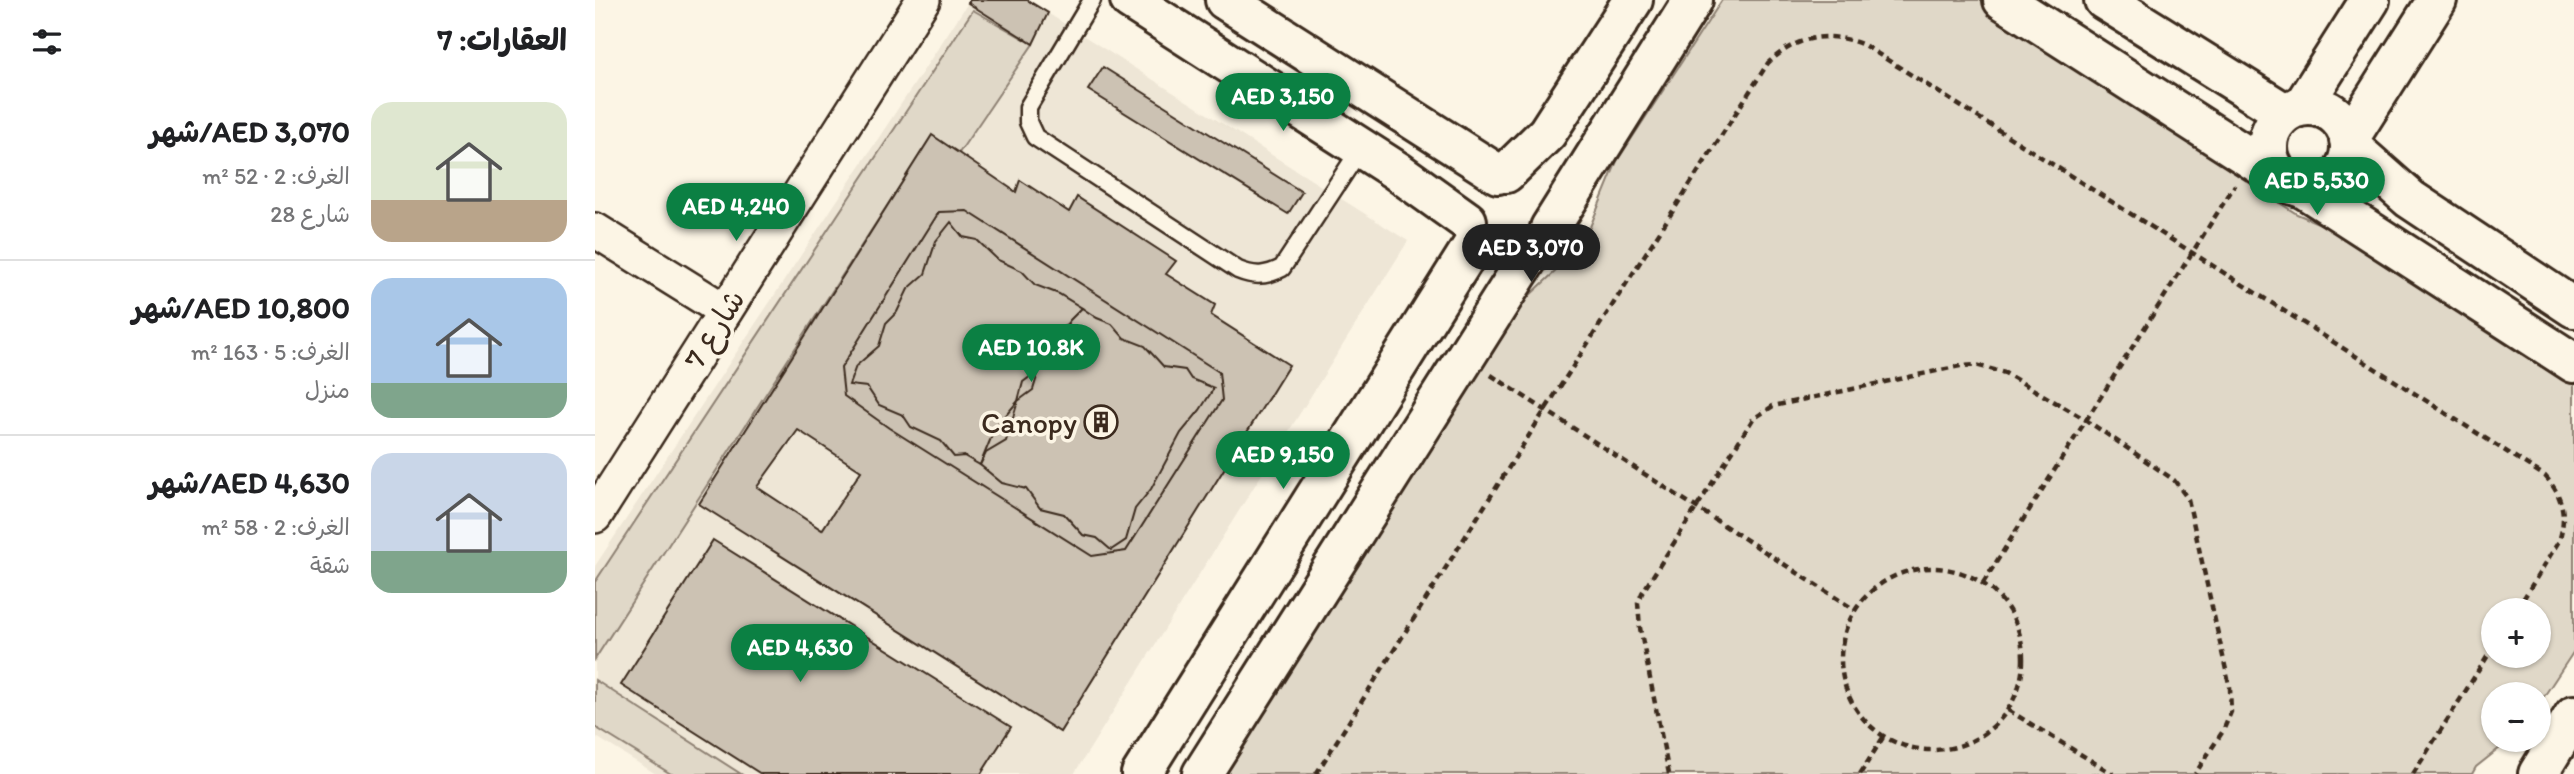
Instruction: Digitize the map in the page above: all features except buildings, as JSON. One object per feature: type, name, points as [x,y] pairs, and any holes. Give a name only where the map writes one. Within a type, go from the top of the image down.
[{"type":"street","name":"شارع 7","points":[[595,516],[923,0]]},
{"type":"street","points":[[1129,0],[1361,148],[1472,231],[1496,255],[1521,255],[1541,239],[1552,214],[1550,201],[1543,188],[1526,176],[1502,173],[1225,0]]},
{"type":"street","points":[[1141,774],[1472,231],[1468,206],[1474,192],[1484,181],[1502,173],[1546,133],[1633,0]]},
{"type":"street","points":[[1202,774],[1693,0]]},
{"type":"street","points":[[2003,0],[2574,363]]},
{"type":"street","points":[[2104,0],[2294,109],[2331,112],[2343,124],[2350,142],[2410,199],[2574,309]]},
{"type":"street","points":[[2370,0],[2294,109],[2275,123],[2267,150],[2270,164],[2278,174],[2317,188],[2331,182],[2341,173],[2348,160],[2350,142],[2437,0]]},
{"type":"street","points":[[595,230],[725,311]]},
{"type":"street","points":[[2537,774],[2574,715]]},
{"type":"lane","points":[[1092,0],[1028,107],[1028,122],[1035,137],[1238,270],[1253,276],[1268,275],[1282,268],[1361,148]]},
{"type":"path","points":[[1316,774],[1768,63],[1796,42],[1813,37],[1831,36],[1864,45],[2545,476],[2555,487],[2561,500],[2563,528],[2559,541],[2524,598]]},
{"type":"path","points":[[1983,583],[2192,253],[2278,174]]},
{"type":"path","points":[[1464,358],[1855,610]]},
{"type":"path","points":[[1669,774],[1637,616],[1638,603],[1753,419],[1773,406],[1960,366],[1976,365],[2005,373],[2086,420],[2174,480],[2188,499],[2230,688],[2231,712],[2223,731],[2195,774]]},
{"type":"path","points":[[1944,569],[1965,574],[1983,583],[1999,596],[2011,613],[2024,652],[2023,672],[2008,710],[1995,725],[1979,737],[1941,750],[1902,745],[1884,736],[1868,723],[1855,707],[1843,679],[1841,648],[1846,628],[1855,610],[1868,594],[1885,582],[1914,571],[1944,569]]},
{"type":"path","points":[[2413,774],[2481,667]]},
{"type":"path","points":[[2008,710],[2113,774]]},
{"type":"path","points":[[1860,774],[1884,736]]},
{"type":"shaded area","points":[[970,0],[1027,0],[1408,241],[1074,774],[656,774],[595,736],[595,566]]},
{"type":"shaded area","points":[[1722,0],[1981,0],[2213,151],[2259,190],[2297,214],[2351,237],[2574,378],[2574,651],[2551,686],[2551,682],[2481,682],[2481,752],[2495,752],[2476,767],[2472,774],[1223,774],[1513,311],[1559,268],[1588,232],[1617,161]]},
{"type":"shaded area","points":[[973,10],[1033,44],[959,153],[932,136],[595,659],[595,582]]},
{"type":"shaded area","points":[[595,680],[741,774],[671,774],[595,727]]},
{"type":"place","name":"Canopy","points":[[1101,422]]}]
